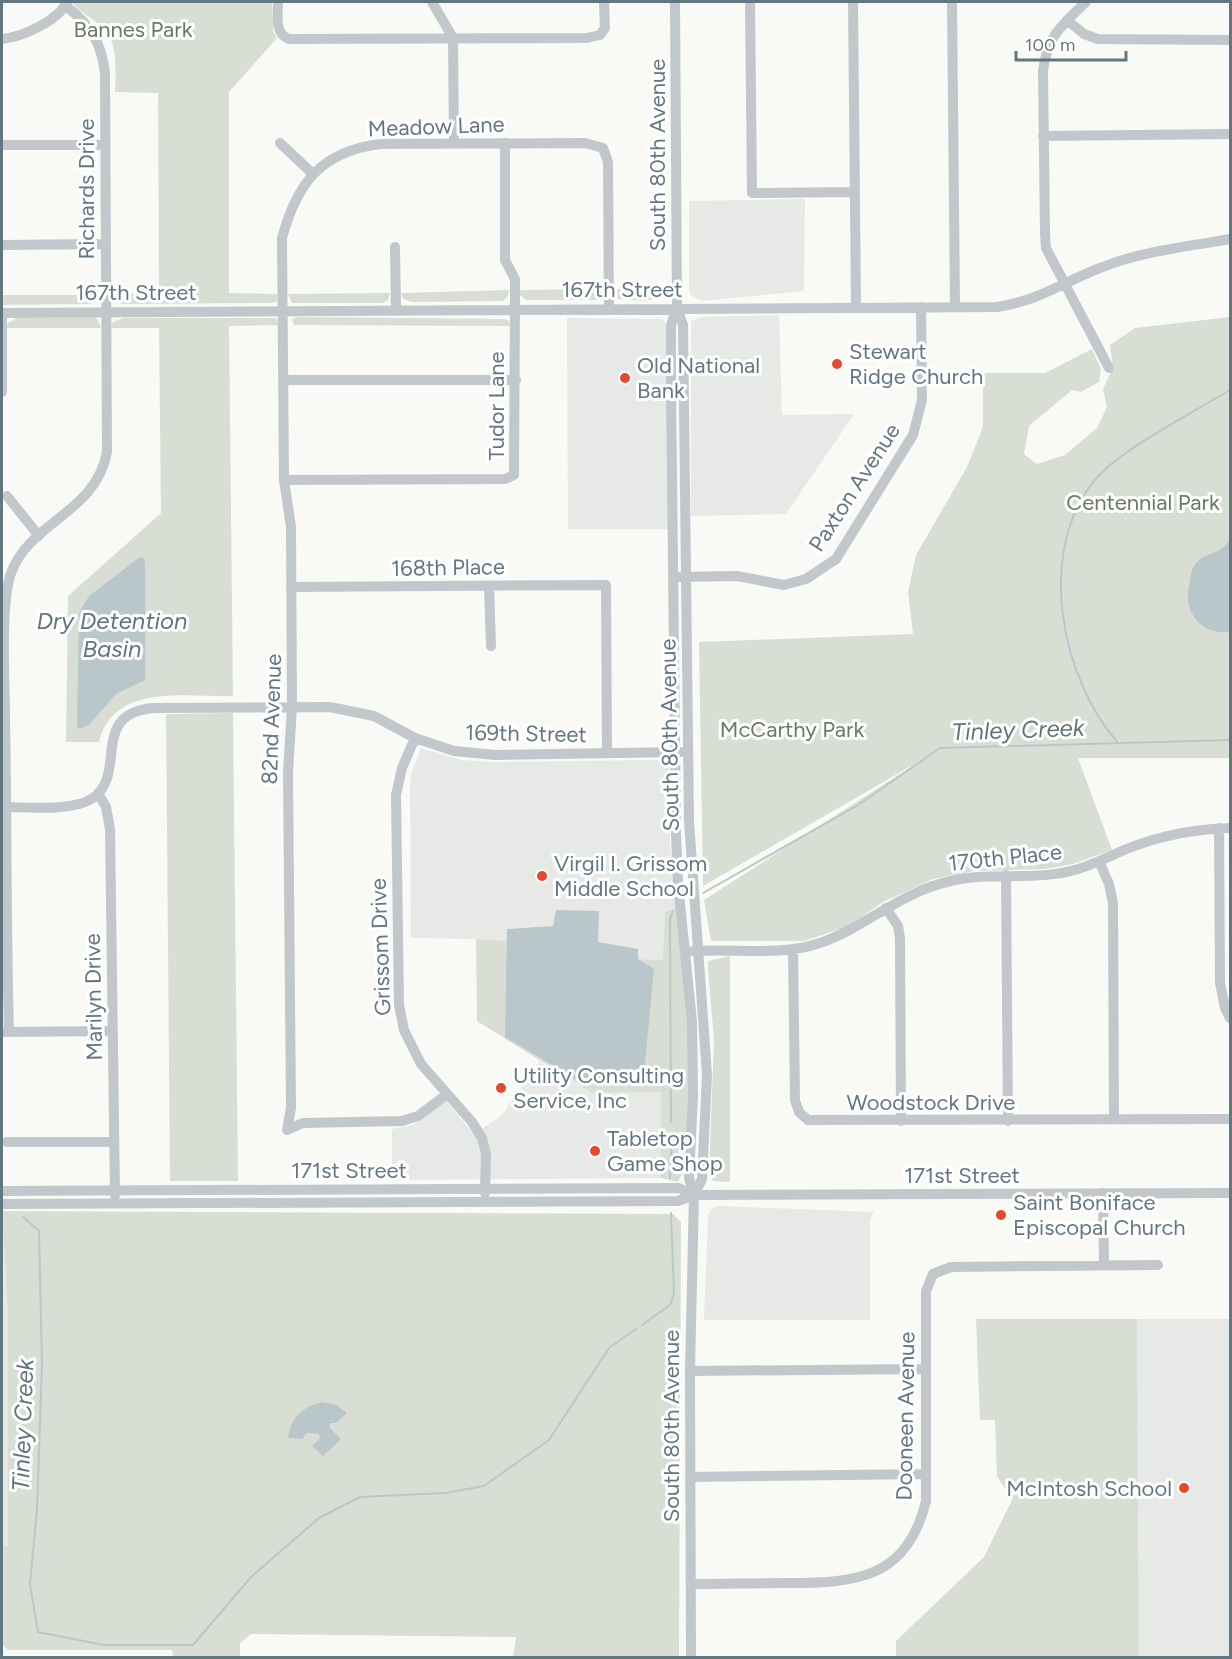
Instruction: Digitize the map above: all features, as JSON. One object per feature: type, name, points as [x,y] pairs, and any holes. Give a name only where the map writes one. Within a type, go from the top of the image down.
[{"type":"street","points":[[278,2],[279,30],[282,37],[289,39],[600,35],[604,28],[604,2]]},
{"type":"street","points":[[432,2],[453,38],[454,143]]},
{"type":"street","name":"South 80th Avenue","points":[[675,2],[676,308],[671,325],[673,577],[678,884],[692,1023],[693,1096],[689,1178],[694,1196],[690,1371],[691,1658]]},
{"type":"street","points":[[750,2],[752,193],[855,192]]},
{"type":"street","points":[[853,2],[856,308]]},
{"type":"street","points":[[952,2],[955,307]]},
{"type":"street","points":[[1086,2],[1054,33],[1045,53],[1043,136],[1046,248],[1108,368]]},
{"type":"street","points":[[2,39],[20,37],[45,22],[66,4]]},
{"type":"street","name":"Richards Drive","points":[[5,1032],[3,703],[7,585],[21,554],[87,495],[103,470],[107,444],[105,73],[101,46],[86,22],[66,4]]},
{"type":"street","points":[[1067,20],[1084,34],[1098,39],[1230,40]]},
{"type":"street","points":[[1043,136],[1230,134]]},
{"type":"street","name":"Meadow Lane","points":[[283,310],[282,238],[289,213],[312,173],[343,153],[360,147],[454,143],[585,142],[603,148],[608,162],[609,309]]},
{"type":"street","points":[[280,143],[312,173]]},
{"type":"street","name":"Tudor Lane","points":[[284,480],[512,477],[516,468],[515,279],[505,260],[505,143]]},
{"type":"street","points":[[2,145],[105,145]]},
{"type":"street","name":"167th Street","points":[[2,313],[997,307],[1024,303],[1065,286],[1097,268],[1132,256],[1230,239]]},
{"type":"street","points":[[2,245],[105,244]]},
{"type":"street","points":[[395,247],[396,310]]},
{"type":"street","name":"Paxton Avenue","points":[[673,577],[737,576],[783,585],[806,579],[836,559],[913,435],[921,400],[921,307]]},
{"type":"street","name":"South 80th Avenue","points":[[676,308],[683,325],[689,821],[707,1075],[702,1179],[694,1196]]},
{"type":"street","name":"82nd Avenue","points":[[283,310],[284,480],[291,527],[292,707],[288,773],[291,1108],[286,1130],[303,1123],[402,1121],[418,1116],[446,1095]]},
{"type":"street","points":[[2,313],[2,392]]},
{"type":"street","points":[[284,380],[516,380]]},
{"type":"street","points":[[7,495],[39,536]]},
{"type":"street","name":"168th Place","points":[[291,587],[606,585],[607,753]]},
{"type":"street","points":[[489,586],[491,646]]},
{"type":"street","name":"169th Street","points":[[98,793],[109,772],[114,732],[125,719],[138,711],[153,708],[292,707],[350,710],[388,722],[441,749],[475,754],[688,752]]},
{"type":"street","name":"Grissom Drive","points":[[416,738],[402,768],[396,795],[399,1005],[413,1053],[446,1095],[472,1122],[482,1138],[486,1154],[484,1202]]},
{"type":"street","points":[[4,807],[68,806],[82,803],[98,793]]},
{"type":"street","name":"Marilyn Drive","points":[[98,793],[106,807],[110,829],[114,1204]]},
{"type":"street","points":[[1219,828],[1220,984],[1225,1008],[1230,1018]]},
{"type":"street","name":"170th Place","points":[[685,951],[763,952],[793,949],[818,943],[850,931],[886,908],[937,884],[969,878],[1061,873],[1100,861],[1145,843],[1182,833],[1230,828]]},
{"type":"street","points":[[1100,861],[1113,903],[1114,1119]]},
{"type":"street","points":[[1006,875],[1008,1121]]},
{"type":"street","points":[[886,908],[898,926],[900,938],[901,1121]]},
{"type":"street","name":"Woodstock Drive","points":[[793,949],[795,1100],[799,1112],[813,1122],[1230,1119]]},
{"type":"street","points":[[5,1032],[113,1031]]},
{"type":"street","points":[[7,1142],[114,1142]]},
{"type":"street","name":"171st Street","points":[[2,1191],[679,1188],[694,1196]]},
{"type":"street","points":[[1103,1193],[1104,1264],[1158,1265]]},
{"type":"street","name":"171st Street","points":[[2,1204],[678,1201],[694,1196],[1230,1193]]},
{"type":"street","name":"Dooneen Avenue","points":[[691,1584],[833,1583],[859,1579],[874,1573],[900,1554],[917,1528],[926,1501],[926,1291],[933,1274],[951,1267],[1104,1264]]},
{"type":"street","points":[[690,1371],[926,1369]]},
{"type":"street","points":[[690,1477],[926,1474]]},
{"type":"shaded area","points":[[805,199],[804,291],[702,301],[691,295],[689,291],[689,201]]},
{"type":"shaded area","points":[[779,315],[782,415],[854,414],[786,514],[691,516],[691,321],[703,317]]},
{"type":"shaded area","points":[[567,318],[660,319],[668,328],[668,529],[568,529]]},
{"type":"shaded area","name":"Virgil I. Grissom Middle School","points":[[421,748],[462,760],[491,762],[663,760],[669,769],[670,844],[677,909],[665,913],[664,960],[637,959],[637,949],[476,939],[411,938],[410,788],[411,774]]},
{"type":"shaded area","points":[[539,1062],[592,1093],[661,1092],[661,1178],[392,1180],[392,1129],[413,1125],[446,1101],[472,1132],[483,1128],[501,1116]]},
{"type":"shaded area","points":[[717,1206],[874,1212],[870,1219],[870,1320],[704,1320],[708,1216]]},
{"type":"shaded area","points":[[2,1211],[8,1315],[8,1547],[2,1546]]},
{"type":"shaded area","name":"McIntosh School","points":[[1137,1319],[1230,1319],[1230,1657],[1139,1657]]},
{"type":"green space","name":"Bannes Park","points":[[72,2],[272,2],[273,31],[277,38],[229,92],[229,293],[277,294],[277,301],[272,303],[122,304],[113,300],[111,294],[159,294],[158,93],[115,92],[115,56],[107,31]]},
{"type":"green space","points":[[603,289],[602,298],[598,300],[526,300],[520,295],[520,290]]},
{"type":"green space","points":[[613,289],[666,289],[658,298],[645,300],[618,299]]},
{"type":"green space","points":[[509,290],[508,296],[503,301],[412,302],[403,299],[401,293]]},
{"type":"green space","points":[[390,293],[388,300],[382,303],[292,303],[288,294]]},
{"type":"green space","points":[[2,295],[100,295],[97,302],[89,304],[2,305]]},
{"type":"green space","points":[[94,317],[101,328],[7,328],[8,323],[17,318]]},
{"type":"green space","points":[[297,317],[504,319],[508,320],[510,326],[294,325],[292,319]]},
{"type":"green space","points":[[1230,317],[1230,758],[1078,758],[1112,850],[1073,864],[1045,869],[973,871],[933,879],[883,902],[849,926],[804,941],[711,941],[704,900],[925,758],[703,886],[699,642],[913,634],[908,592],[916,555],[967,467],[983,427],[983,373],[1045,373],[1092,349],[1101,369],[1099,382],[1081,392],[1072,390],[1029,426],[1024,454],[1037,464],[1065,455],[1097,428],[1107,407],[1103,389],[1113,368],[1110,345],[1135,328]]},
{"type":"green space","points":[[123,318],[274,318],[277,320],[278,325],[229,326],[233,696],[174,695],[135,702],[119,710],[107,723],[99,742],[66,742],[68,596],[161,513],[159,328],[111,328],[113,322]]},
{"type":"green space","points":[[233,713],[238,1181],[170,1181],[166,714]]},
{"type":"green space","points":[[677,909],[690,1027],[686,1166],[678,1182],[661,1178],[661,1092],[592,1093],[477,1021],[476,939],[638,949],[638,959],[663,960],[665,912]]},
{"type":"green space","points":[[730,956],[730,1182],[713,1181],[709,1173],[714,1040],[708,961]]},
{"type":"green space","points":[[2,1211],[673,1214],[681,1222],[679,1657],[513,1657],[516,1637],[251,1634],[240,1643],[240,1658],[173,1657],[172,1650],[8,1650],[2,1644],[2,1546],[8,1546],[8,1315]]},
{"type":"green space","points":[[976,1319],[1137,1319],[1139,1657],[896,1657],[896,1641],[984,1557],[1012,1500],[997,1476],[995,1420],[980,1420]]},
{"type":"water","points":[[1230,540],[1230,632],[1220,632],[1203,626],[1196,620],[1189,605],[1188,596],[1192,571],[1196,563],[1222,549]]},
{"type":"water","name":"Dry Detention Basin","points":[[140,557],[144,558],[145,564],[145,680],[116,694],[89,725],[79,729],[77,726],[79,613],[89,596]]},
{"type":"water","points":[[556,910],[599,911],[598,942],[638,949],[638,959],[654,969],[644,1074],[584,1084],[505,1037],[507,929],[553,926]]},
{"type":"water","points":[[323,1402],[336,1405],[347,1413],[336,1423],[330,1423],[330,1428],[341,1439],[323,1456],[312,1446],[321,1437],[318,1434],[307,1433],[302,1439],[288,1438],[295,1418],[310,1406]]},
{"type":"waterway","points":[[1118,743],[1098,716],[1082,685],[1070,651],[1063,615],[1061,578],[1065,543],[1076,510],[1094,481],[1106,469],[1139,444],[1230,390]]},
{"type":"waterway","name":"Tinley Creek","points":[[703,893],[858,805],[940,748],[1230,740]]},
{"type":"waterway","name":"Tinley Creek","points":[[671,1122],[670,919],[673,911]]},
{"type":"waterway","name":"Tinley Creek","points":[[670,1178],[672,1134]]},
{"type":"waterway","name":"Tinley Creek","points":[[642,1325],[670,1305],[674,1294],[671,1213]]},
{"type":"waterway","name":"Tinley Creek","points":[[23,1217],[39,1231],[42,1365],[37,1509],[30,1584],[38,1632],[104,1645],[193,1645],[251,1577],[319,1518],[360,1497],[445,1493],[484,1486],[549,1440],[609,1348],[636,1329]]},
{"type":"place","name":"Stewart Ridge Church","points":[[837,364]]},
{"type":"place","name":"Old National Bank","points":[[625,378]]},
{"type":"place","name":"Virgil I. Grissom Middle School","points":[[542,876]]},
{"type":"place","name":"Utility Consulting Service, Inc","points":[[501,1088]]},
{"type":"place","name":"Tabletop Game Shop","points":[[595,1151]]},
{"type":"place","name":"Saint Boniface Episcopal Church","points":[[1001,1215]]},
{"type":"place","name":"McIntosh School","points":[[1184,1488]]},
{"type":"park label","name":"Centennial Park","points":[[1143,502]]},
{"type":"park label","name":"McCarthy Park","points":[[792,729]]}]
